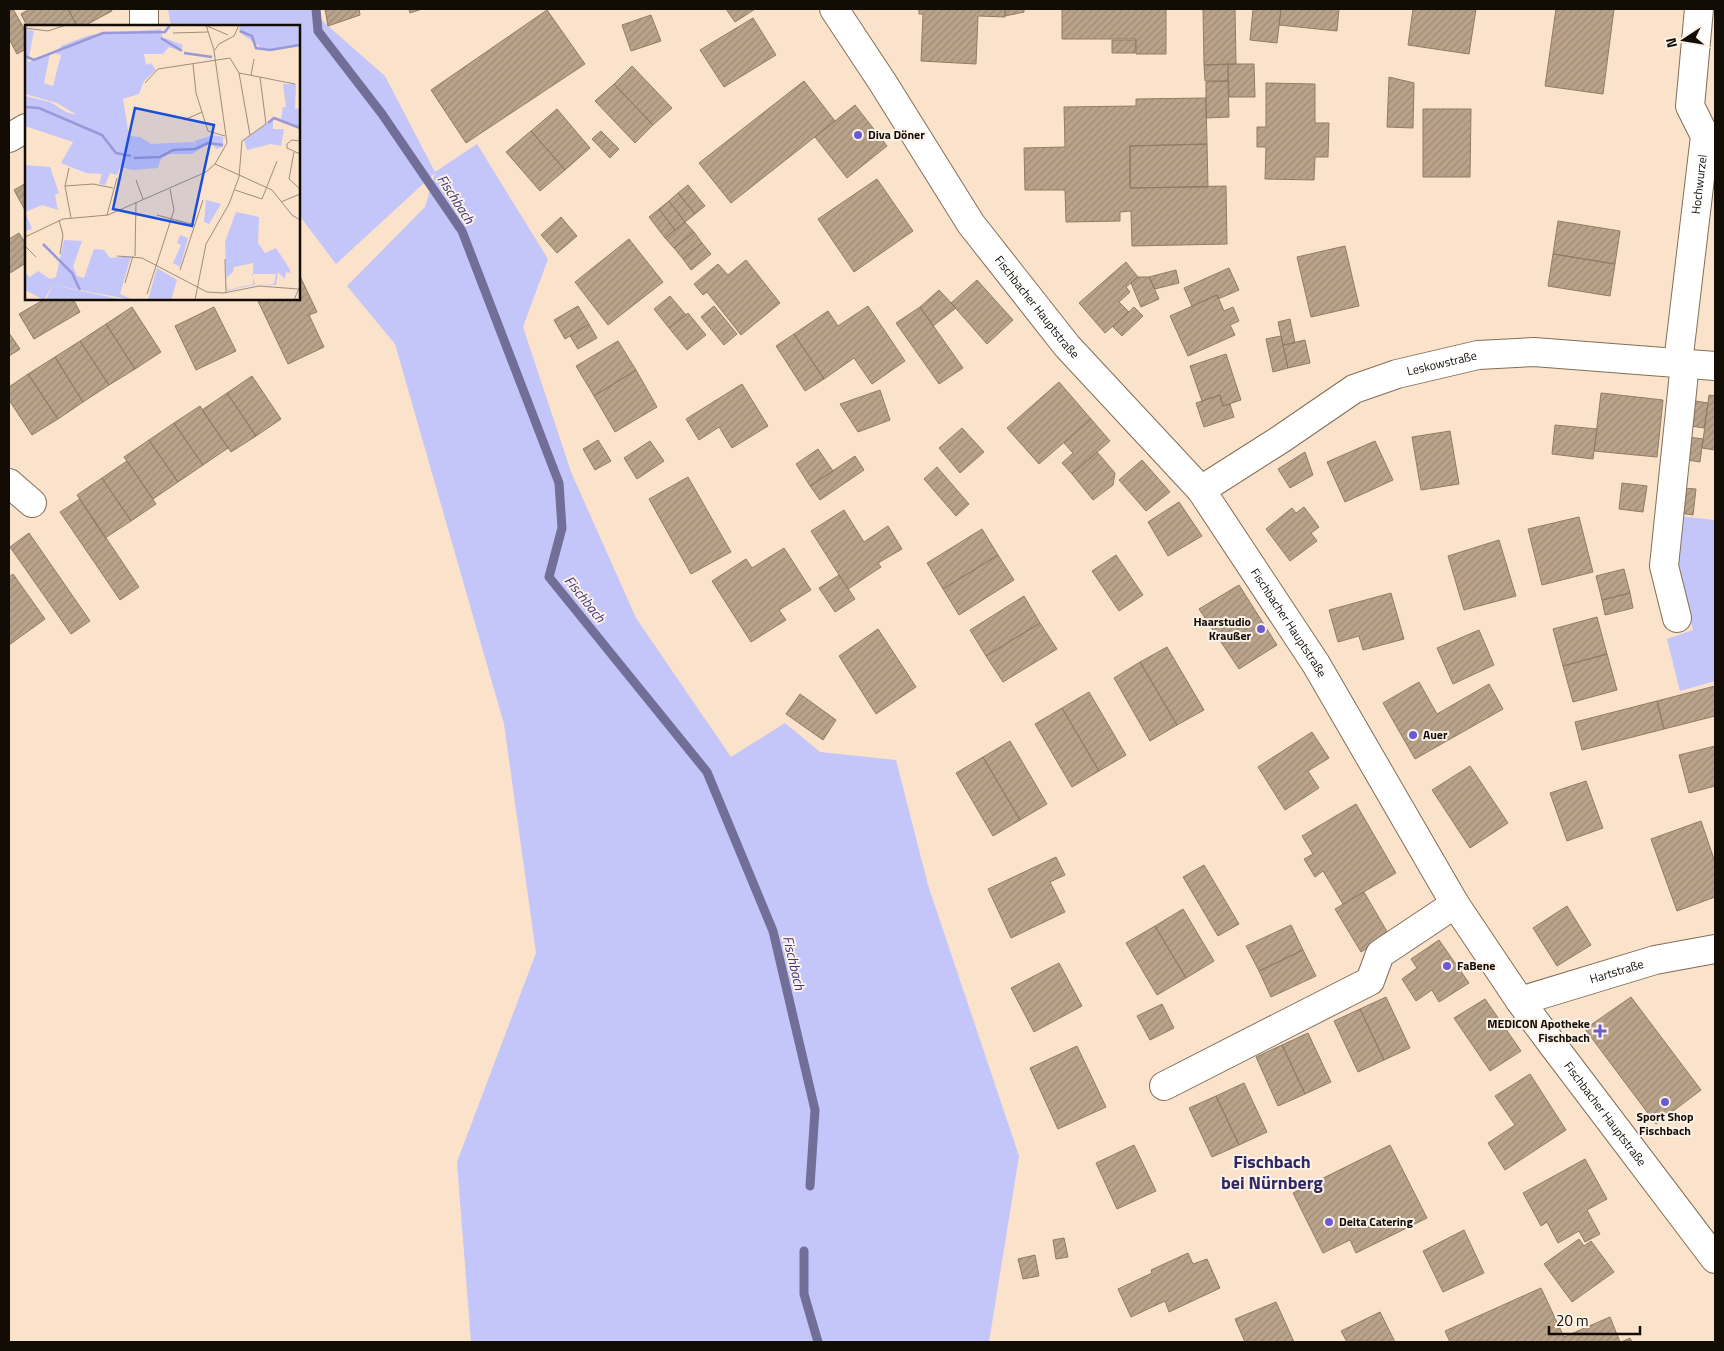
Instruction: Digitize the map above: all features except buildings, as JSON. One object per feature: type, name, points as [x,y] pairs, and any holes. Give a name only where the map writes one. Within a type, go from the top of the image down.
[{"type":"street","points":[[144,9],[144,25]]},
{"type":"street","name":"Fischbacher Hauptstraße","points":[[834,9],[883,83],[971,224],[1067,346],[1201,490],[1316,664],[1455,904],[1520,1001],[1675,1208],[1715,1258]]},
{"type":"street","name":"Hochwurzel","points":[[1677,618],[1664,566],[1681,363],[1705,136],[1690,106],[1699,9]]},
{"type":"street","points":[[9,138],[25,129]]},
{"type":"street","name":"Leskowstraße","points":[[1201,490],[1281,439],[1354,389],[1397,374],[1478,355],[1534,352],[1715,366]]},
{"type":"street","points":[[9,483],[32,503]]},
{"type":"street","points":[[1164,1086],[1370,981],[1380,954],[1455,904]]},
{"type":"street","name":"Hartstraße","points":[[1520,1001],[1655,960],[1715,949]]},
{"type":"shaded area","points":[[168,9],[311,9],[385,76],[435,172],[477,144],[548,259],[523,327],[571,472],[636,618],[731,757],[785,723],[820,752],[896,760],[928,885],[1019,1156],[989,1342],[471,1342],[457,1162],[536,953],[504,724],[395,344],[347,286],[425,207],[435,173],[336,264],[300,216],[300,25],[171,25]]},
{"type":"shaded area","points":[[1679,516],[1715,520],[1715,681],[1680,691],[1667,639],[1693,630],[1676,561]]},
{"type":"waterway","name":"Fischbach","points":[[316,9],[318,31],[382,114],[462,231],[559,483],[562,528],[549,577],[707,772],[773,931],[815,1110],[810,1186]]},
{"type":"waterway","name":"Fischbach","points":[[804,1251],[804,1294],[818,1342]]},
{"type":"place","name":"Diva Döner","points":[[858,135]]},
{"type":"place","name":"Haarstudio Kraußer","points":[[1261,629]]},
{"type":"place","name":"Auer","points":[[1413,735]]},
{"type":"place","name":"FaBene","points":[[1447,966]]},
{"type":"place","name":"MEDICON Apotheke Fischbach","points":[[1600,1031]]},
{"type":"place","name":"Sport Shop Fischbach","points":[[1665,1102]]},
{"type":"place","name":"Delta Catering","points":[[1329,1222]]},
{"type":"district","name":"Fischbach bei Nürnberg","points":[[1272,1172]]}]
